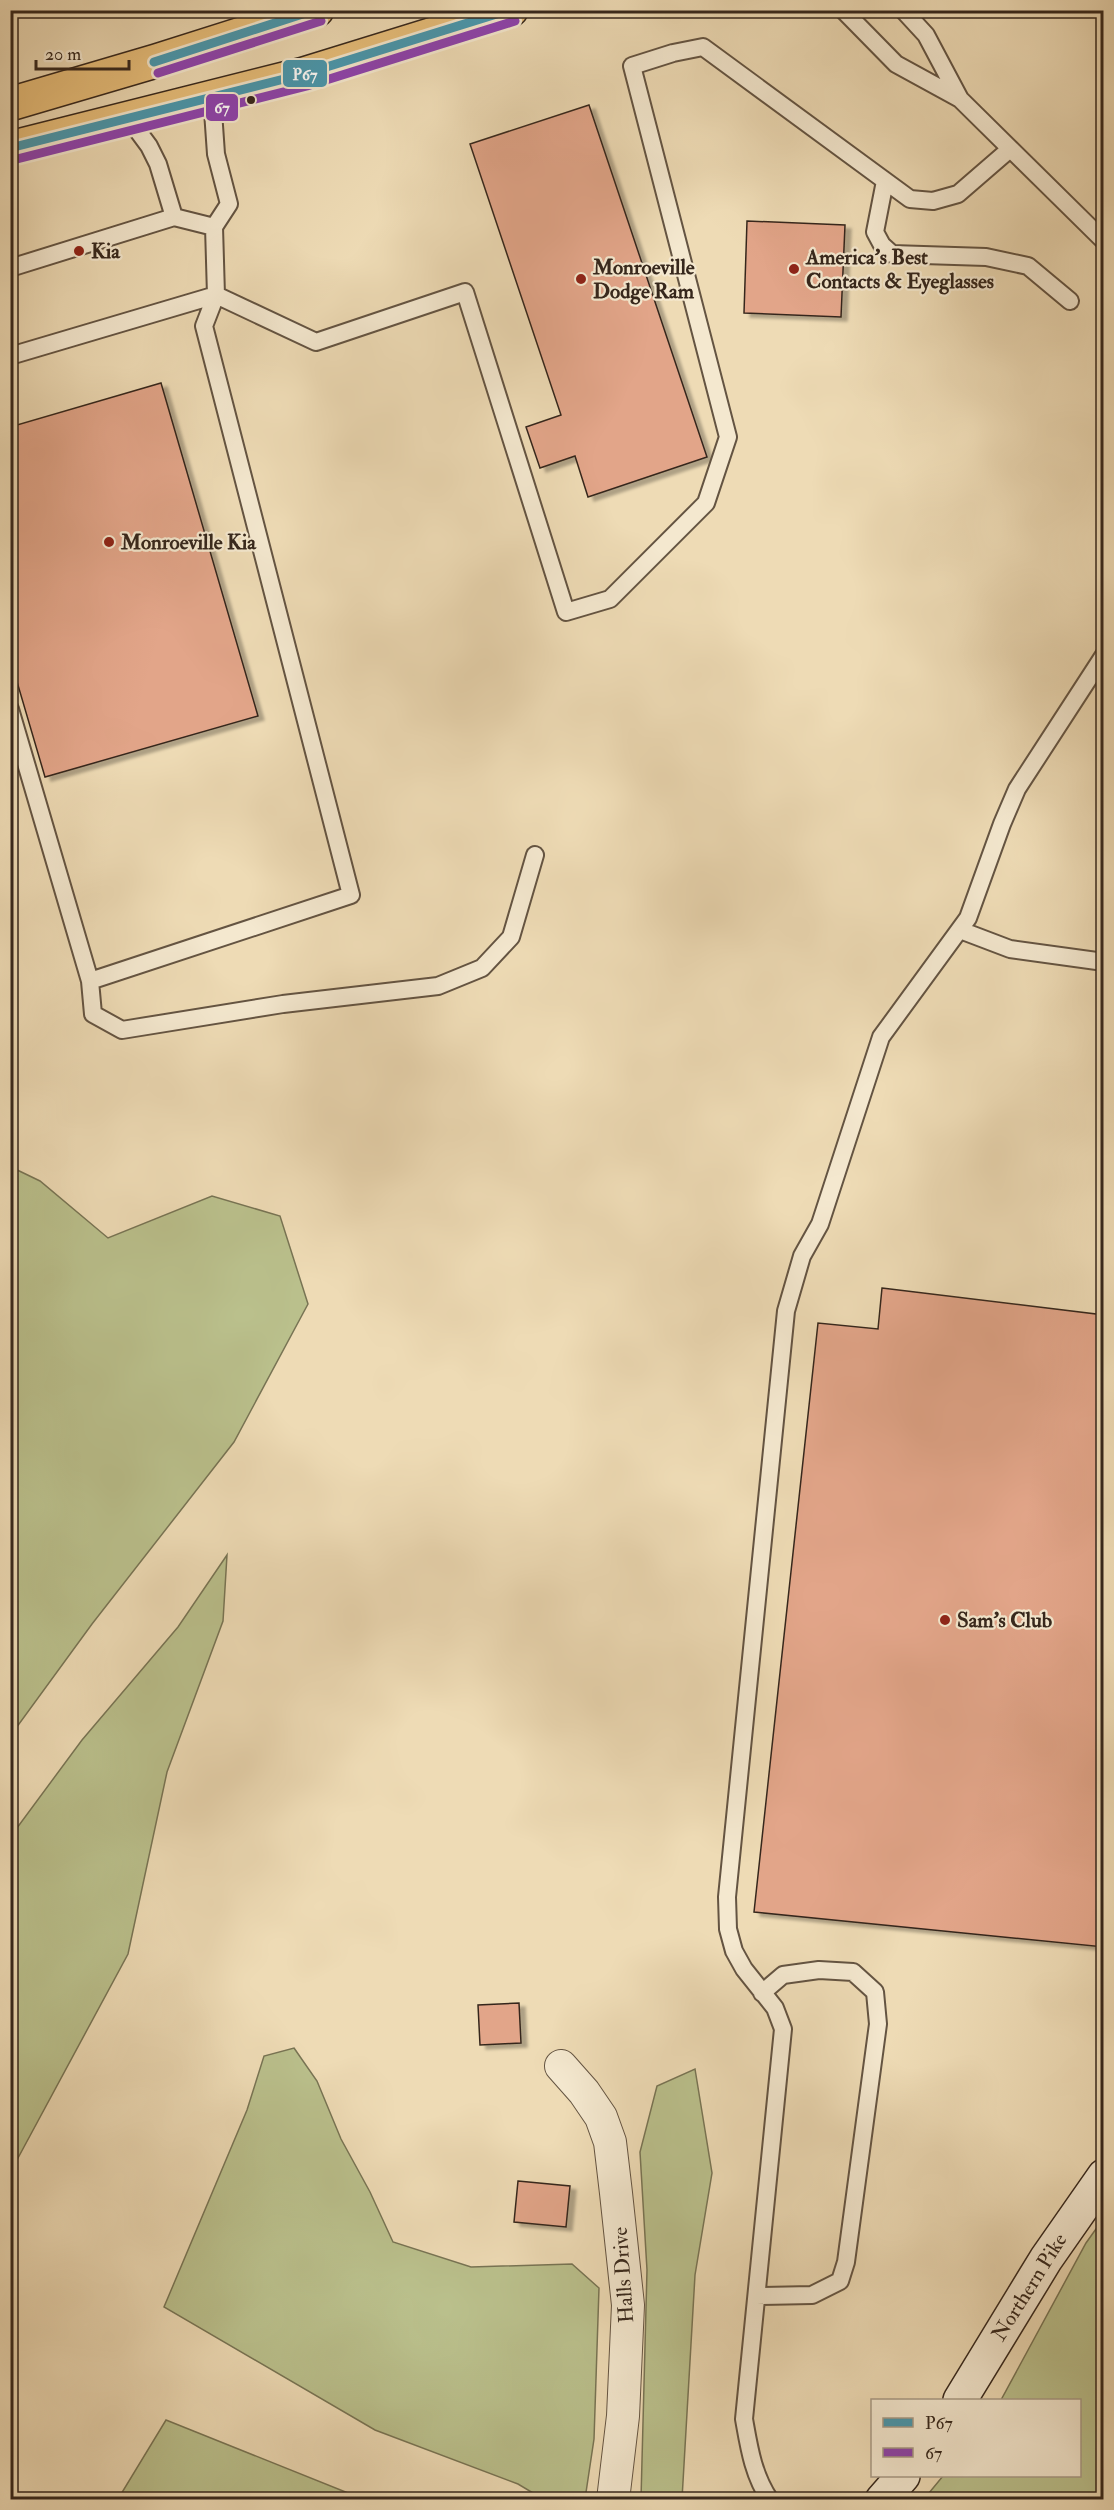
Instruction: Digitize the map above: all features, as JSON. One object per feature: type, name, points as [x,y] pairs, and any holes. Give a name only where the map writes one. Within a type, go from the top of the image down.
[{"type":"highway","points":[[10,104],[317,10]]},
{"type":"highway","points":[[10,148],[212,98],[375,54],[511,10]]},
{"type":"street","name":"Halls Drive","points":[[561,2066],[601,2117],[610,2142],[615,2183],[628,2304],[623,2416],[613,2499]]},
{"type":"street","name":"Northern Pike","points":[[961,2399],[1046,2259],[1104,2176]]},
{"type":"street","points":[[882,2499],[901,2477]]},
{"type":"lane","points":[[843,10],[896,64],[960,99],[1104,241]]},
{"type":"lane","points":[[906,13],[926,35],[960,99]]},
{"type":"lane","points":[[10,356],[216,295],[316,342],[465,292],[566,612],[610,599],[706,504],[728,437],[632,66],[673,52],[703,47],[910,200],[933,201],[958,194],[1010,149]]},
{"type":"lane","points":[[90,981],[351,895],[204,326],[216,295],[214,227],[229,204],[216,154],[212,98]]},
{"type":"lane","points":[[129,118],[149,146],[158,164],[174,217]]},
{"type":"lane","points":[[885,181],[875,232],[882,245],[891,254],[986,258],[1028,266],[1070,301]]},
{"type":"lane","points":[[10,268],[174,217],[214,227]]},
{"type":"lane","points":[[770,2499],[762,2488],[751,2457],[744,2419],[783,2029],[775,2008],[744,1970],[734,1951],[728,1929],[727,1897],[786,1311],[802,1256],[820,1224],[881,1037],[960,930],[974,904],[1017,789],[1104,655]]},
{"type":"lane","points":[[10,709],[90,981],[93,1014],[122,1030],[283,1004],[438,986],[482,968],[511,937],[535,855]]},
{"type":"lane","points":[[960,930],[1010,949],[1104,962]]},
{"type":"lane","points":[[757,2296],[812,2295],[840,2281],[846,2262],[878,2024],[875,1992],[854,1971],[819,1970],[783,1975],[762,1993]]},
{"type":"green space","points":[[11,1167],[40,1181],[108,1238],[212,1196],[280,1216],[308,1304],[234,1442],[92,1624],[11,1735]]},
{"type":"green space","points":[[227,1555],[223,1621],[167,1772],[128,1954],[11,2171],[11,1836],[82,1740],[178,1627]]},
{"type":"green space","points":[[294,2048],[317,2081],[341,2139],[370,2192],[393,2242],[471,2267],[572,2264],[599,2288],[594,2439],[585,2499],[543,2499],[518,2484],[375,2430],[164,2307],[247,2110],[264,2056]]},
{"type":"green space","points":[[695,2069],[712,2173],[695,2275],[682,2499],[641,2499],[647,2270],[640,2152],[657,2086]]},
{"type":"green space","points":[[1103,2219],[1103,2499],[924,2499],[942,2477],[1081,2477],[1081,2399],[1002,2399],[1086,2243]]},
{"type":"green space","points":[[166,2420],[363,2499],[118,2499]]},
{"type":"building","name":"Monroeville Dodge Ram","points":[[589,105],[707,457],[588,497],[575,456],[540,468],[526,427],[561,415],[470,144]]},
{"type":"building","name":"America's Best Contacts & Eyeglasses","points":[[747,221],[845,225],[841,317],[744,313]]},
{"type":"building","name":"Monroeville Kia","points":[[161,383],[258,716],[45,777],[10,658],[10,427]]},
{"type":"building","name":"Sam's Club","points":[[882,1288],[1104,1315],[1104,1947],[754,1912],[818,1323],[878,1329]]},
{"type":"building","points":[[519,2003],[521,2043],[480,2045],[478,2005]]},
{"type":"building","points":[[518,2181],[570,2186],[566,2227],[514,2222]]},
{"type":"transit line","name":"P67","points":[[154,62],[315,10]]},
{"type":"transit line","name":"P67","points":[[10,148],[304,74],[509,10]]},
{"type":"transit line","name":"67","points":[[158,73],[321,21]]},
{"type":"transit line","name":"67","points":[[13,160],[307,86],[515,21]]},
{"type":"place","name":"Kia","points":[[79,251]]},
{"type":"place","name":"America's Best Contacts & Eyeglasses","points":[[794,269]]},
{"type":"place","name":"Monroeville Dodge Ram","points":[[581,279]]},
{"type":"place","name":"Monroeville Kia","points":[[109,542]]},
{"type":"place","name":"Sam's Club","points":[[945,1620]]}]
